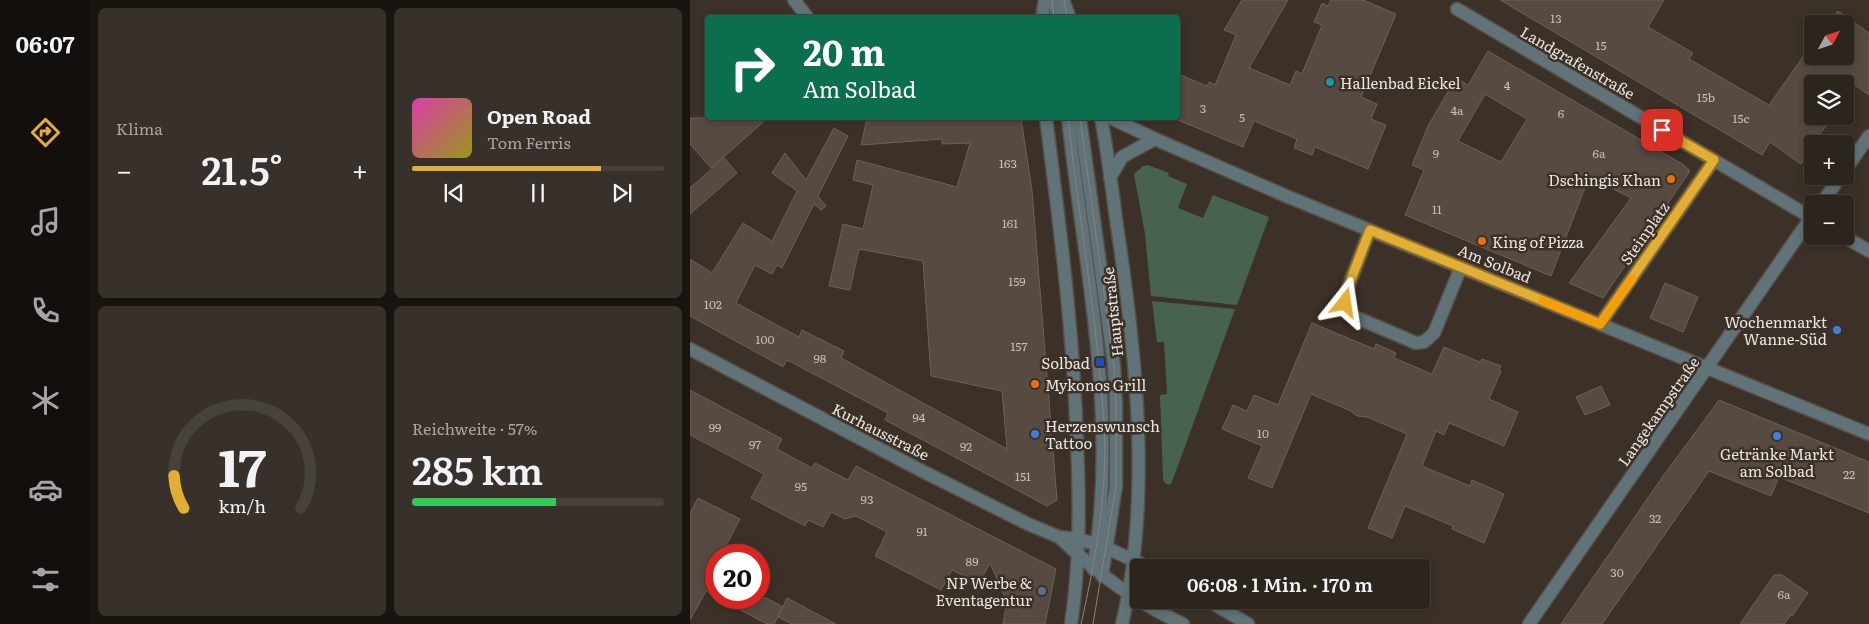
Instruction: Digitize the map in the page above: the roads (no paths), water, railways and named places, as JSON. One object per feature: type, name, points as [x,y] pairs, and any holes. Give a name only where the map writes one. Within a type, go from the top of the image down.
[{"type":"street","points":[[794,0],[806,15]]},
{"type":"street","points":[[1042,15],[1045,0]]},
{"type":"street","points":[[1057,0],[1057,15]]},
{"type":"street","points":[[1057,0],[1062,15]]},
{"type":"street","points":[[1063,0],[1069,15]]},
{"type":"street","name":"Landgrafenstraße","points":[[1457,9],[1804,212]]},
{"type":"street","points":[[1046,120],[1074,372],[1079,556],[1071,624]]},
{"type":"street","points":[[1068,120],[1100,362],[1104,423],[1102,546]]},
{"type":"street","points":[[1080,120],[1113,355],[1116,402],[1116,486],[1098,572]]},
{"type":"street","name":"Hauptstraße","points":[[1101,120],[1128,296],[1134,371],[1137,435],[1133,559]]},
{"type":"street","name":"Am Solbad","points":[[1116,120],[1155,139],[1370,230],[1869,434]]},
{"type":"street","points":[[1854,157],[1869,136]]},
{"type":"street","points":[[1110,178],[1122,157],[1155,139]]},
{"type":"street","name":"Steinplatz","points":[[1600,324],[1714,160]]},
{"type":"street","name":"Langekampstraße","points":[[1529,624],[1804,229]]},
{"type":"street","points":[[1370,230],[1345,295],[1345,303],[1355,318],[1416,343],[1424,342],[1434,333],[1461,267]]},
{"type":"street","points":[[1854,242],[1869,251]]},
{"type":"street","name":"Kurhausstraße","points":[[690,349],[922,471],[1059,537],[1098,572],[1129,595],[1183,624]]},
{"type":"street","name":"Kurhausstraße","points":[[1059,537],[1079,539],[1133,559]]},
{"type":"street","name":"Hauptstraße","points":[[1122,624],[1130,586]]},
{"type":"street","points":[[1222,609],[1248,624]]},
{"type":"tram line","points":[[1052,0],[1054,15]]},
{"type":"tram line","points":[[1064,0],[1066,15]]},
{"type":"tram line","points":[[1068,120],[1097,346],[1105,447],[1100,524],[1081,624]]},
{"type":"tram line","points":[[1080,120],[1114,365],[1116,402],[1116,486],[1093,624]]},
{"type":"place","name":"Hallenbad Eickel","points":[[1330,82]]},
{"type":"place","name":"Dschingis Khan","points":[[1671,179]]},
{"type":"place","name":"King of Pizza","points":[[1482,241]]},
{"type":"place","name":"Wochenmarkt Wanne-Süd","points":[[1837,330]]},
{"type":"place","name":"Solbad","points":[[1100,362]]},
{"type":"place","name":"Mykonos Grill","points":[[1035,384]]},
{"type":"place","name":"Herzenswunsch Tattoo","points":[[1035,434]]},
{"type":"place","name":"Getränke Markt am Solbad","points":[[1777,436]]},
{"type":"place","name":"NP Werbe & Eventagentur","points":[[1042,591]]}]
